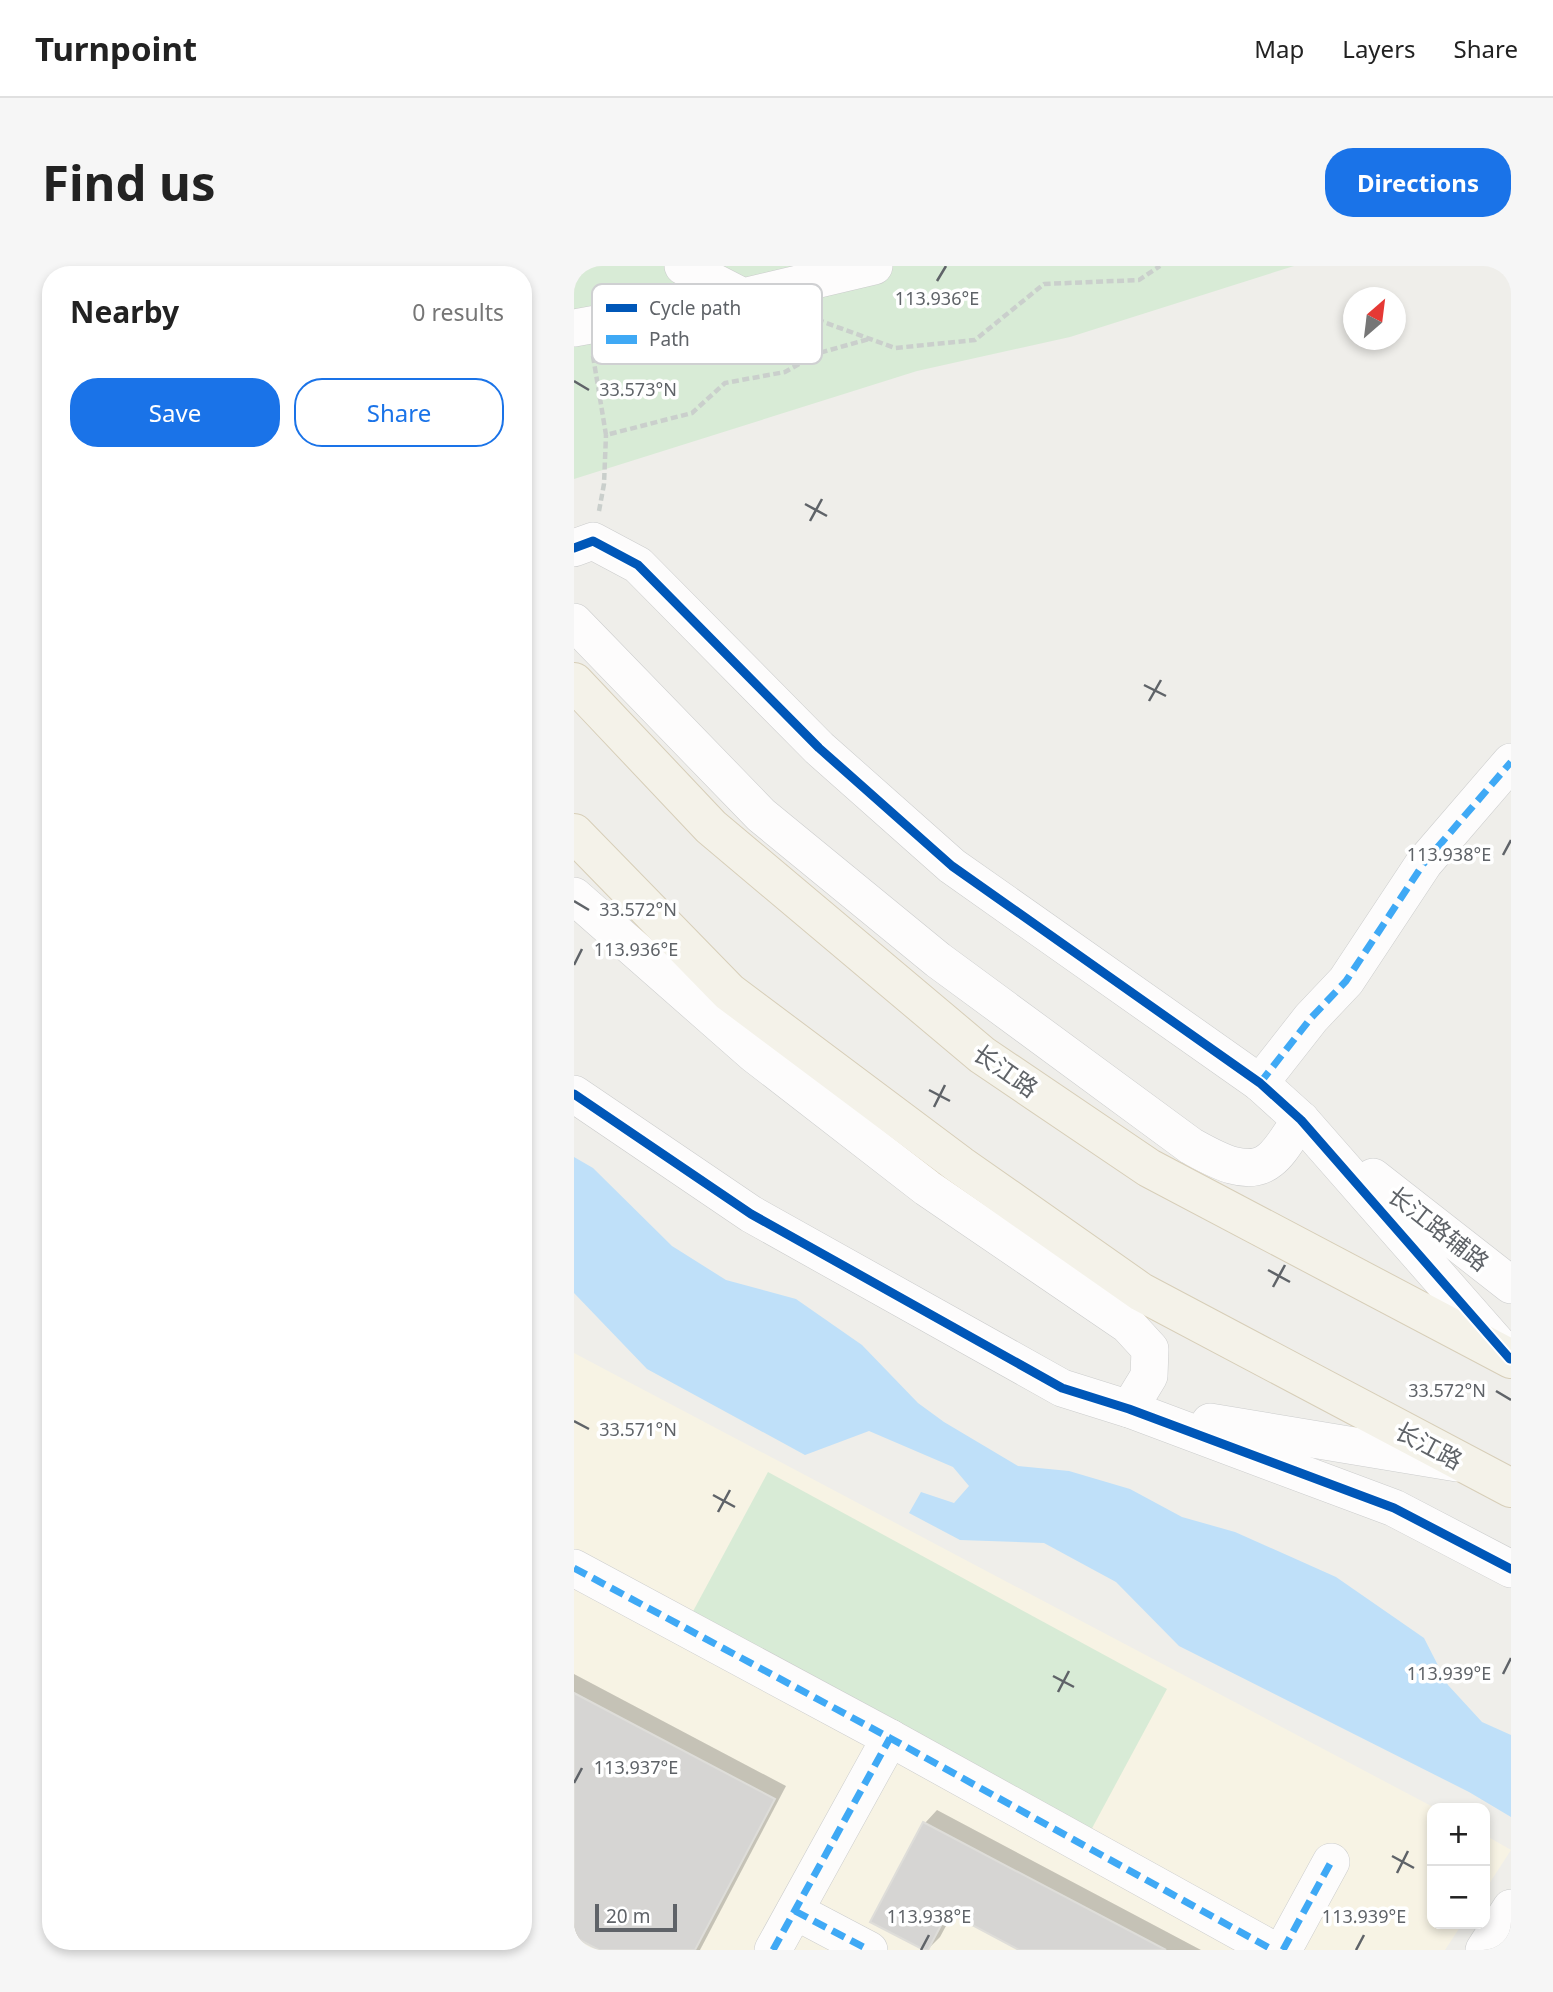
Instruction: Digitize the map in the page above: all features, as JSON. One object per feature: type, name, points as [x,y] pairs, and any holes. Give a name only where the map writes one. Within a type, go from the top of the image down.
[{"type":"main road","name":"长江路","points":[[574,682],[711,827],[982,1055],[1149,1168],[1511,1359]]},
{"type":"main road","name":"长江路","points":[[574,833],[729,992],[972,1172],[1141,1292],[1511,1488]]},
{"type":"street","points":[[683,266],[718,284]]},
{"type":"street","points":[[798,284],[874,266]]},
{"type":"street","points":[[584,545],[638,565],[819,748],[952,866],[1260,1083],[1301,1120],[1511,1359]]},
{"type":"street","points":[[574,622],[761,815],[938,960],[1191,1146],[1220,1162],[1249,1168],[1269,1161],[1301,1120]]},
{"type":"street","points":[[1260,1083],[1311,1018],[1346,981],[1424,863],[1511,762]]},
{"type":"street","points":[[574,896],[776,1071],[927,1188],[1128,1325],[1150,1349],[1149,1376],[1129,1409]]},
{"type":"street","points":[[574,1094],[751,1214],[1062,1388],[1129,1409],[1394,1508],[1511,1569]]},
{"type":"street","name":"长江路辅路","points":[[1301,1120],[1511,1285]]},
{"type":"street","points":[[1129,1409],[1463,1464]]},
{"type":"street","points":[[574,1568],[890,1738],[1273,1950]]},
{"type":"street","points":[[773,1950],[890,1738]]},
{"type":"street","points":[[1283,1950],[1331,1863]]},
{"type":"street","points":[[1484,1950],[1511,1908]]},
{"type":"street","points":[[795,1911],[869,1950]]},
{"type":"path","points":[[822,321],[895,348],[975,340],[1044,284],[1139,280],[1160,266]]},
{"type":"path","points":[[581,326],[606,435],[604,484],[584,545]]},
{"type":"path","points":[[822,352],[870,339]]},
{"type":"path","points":[[606,435],[692,412],[725,383],[785,372],[799,364]]},
{"type":"shaded area","points":[[574,1353],[1427,1804],[1427,1929],[1459,1929],[1445,1950],[574,1950]]},
{"type":"shaded area","points":[[1490,1838],[1511,1850],[1490,1882]]},
{"type":"green space","points":[[574,266],[1294,266],[1070,337],[917,371],[574,479]]},
{"type":"green space","points":[[768,1472],[1167,1689],[1090,1832],[691,1615]]},
{"type":"water","points":[[574,1157],[593,1168],[672,1246],[726,1280],[796,1299],[862,1345],[918,1403],[944,1422],[1018,1466],[1069,1471],[1130,1489],[1182,1517],[1235,1532],[1336,1577],[1424,1638],[1448,1685],[1482,1722],[1511,1735],[1511,1817],[1469,1792],[1179,1646],[1116,1582],[1044,1543],[960,1540],[909,1513],[921,1492],[954,1503],[969,1486],[953,1467],[869,1431],[805,1455],[647,1369],[574,1293]]},
{"type":"building","points":[[574,1693],[775,1799],[695,1950],[599,1950],[574,1937]]},
{"type":"building","points":[[923,1822],[1166,1950],[1019,1950],[948,1912],[928,1950],[924,1950],[870,1922]]},
{"type":"marked path","points":[[1260,1083],[1311,1018],[1346,981],[1424,863],[1511,762]]},
{"type":"marked path","points":[[574,1568],[890,1738],[1273,1950]]},
{"type":"marked path","points":[[773,1950],[890,1738]]},
{"type":"marked path","points":[[1283,1950],[1331,1862]]},
{"type":"marked path","points":[[795,1911],[869,1950]]},
{"type":"cycle path","points":[[574,548],[593,541],[638,565],[819,748],[952,866],[1260,1083],[1301,1120],[1510,1359]]},
{"type":"cycle path","points":[[574,1094],[751,1214],[1062,1388],[1129,1409],[1394,1508],[1511,1569]]}]
